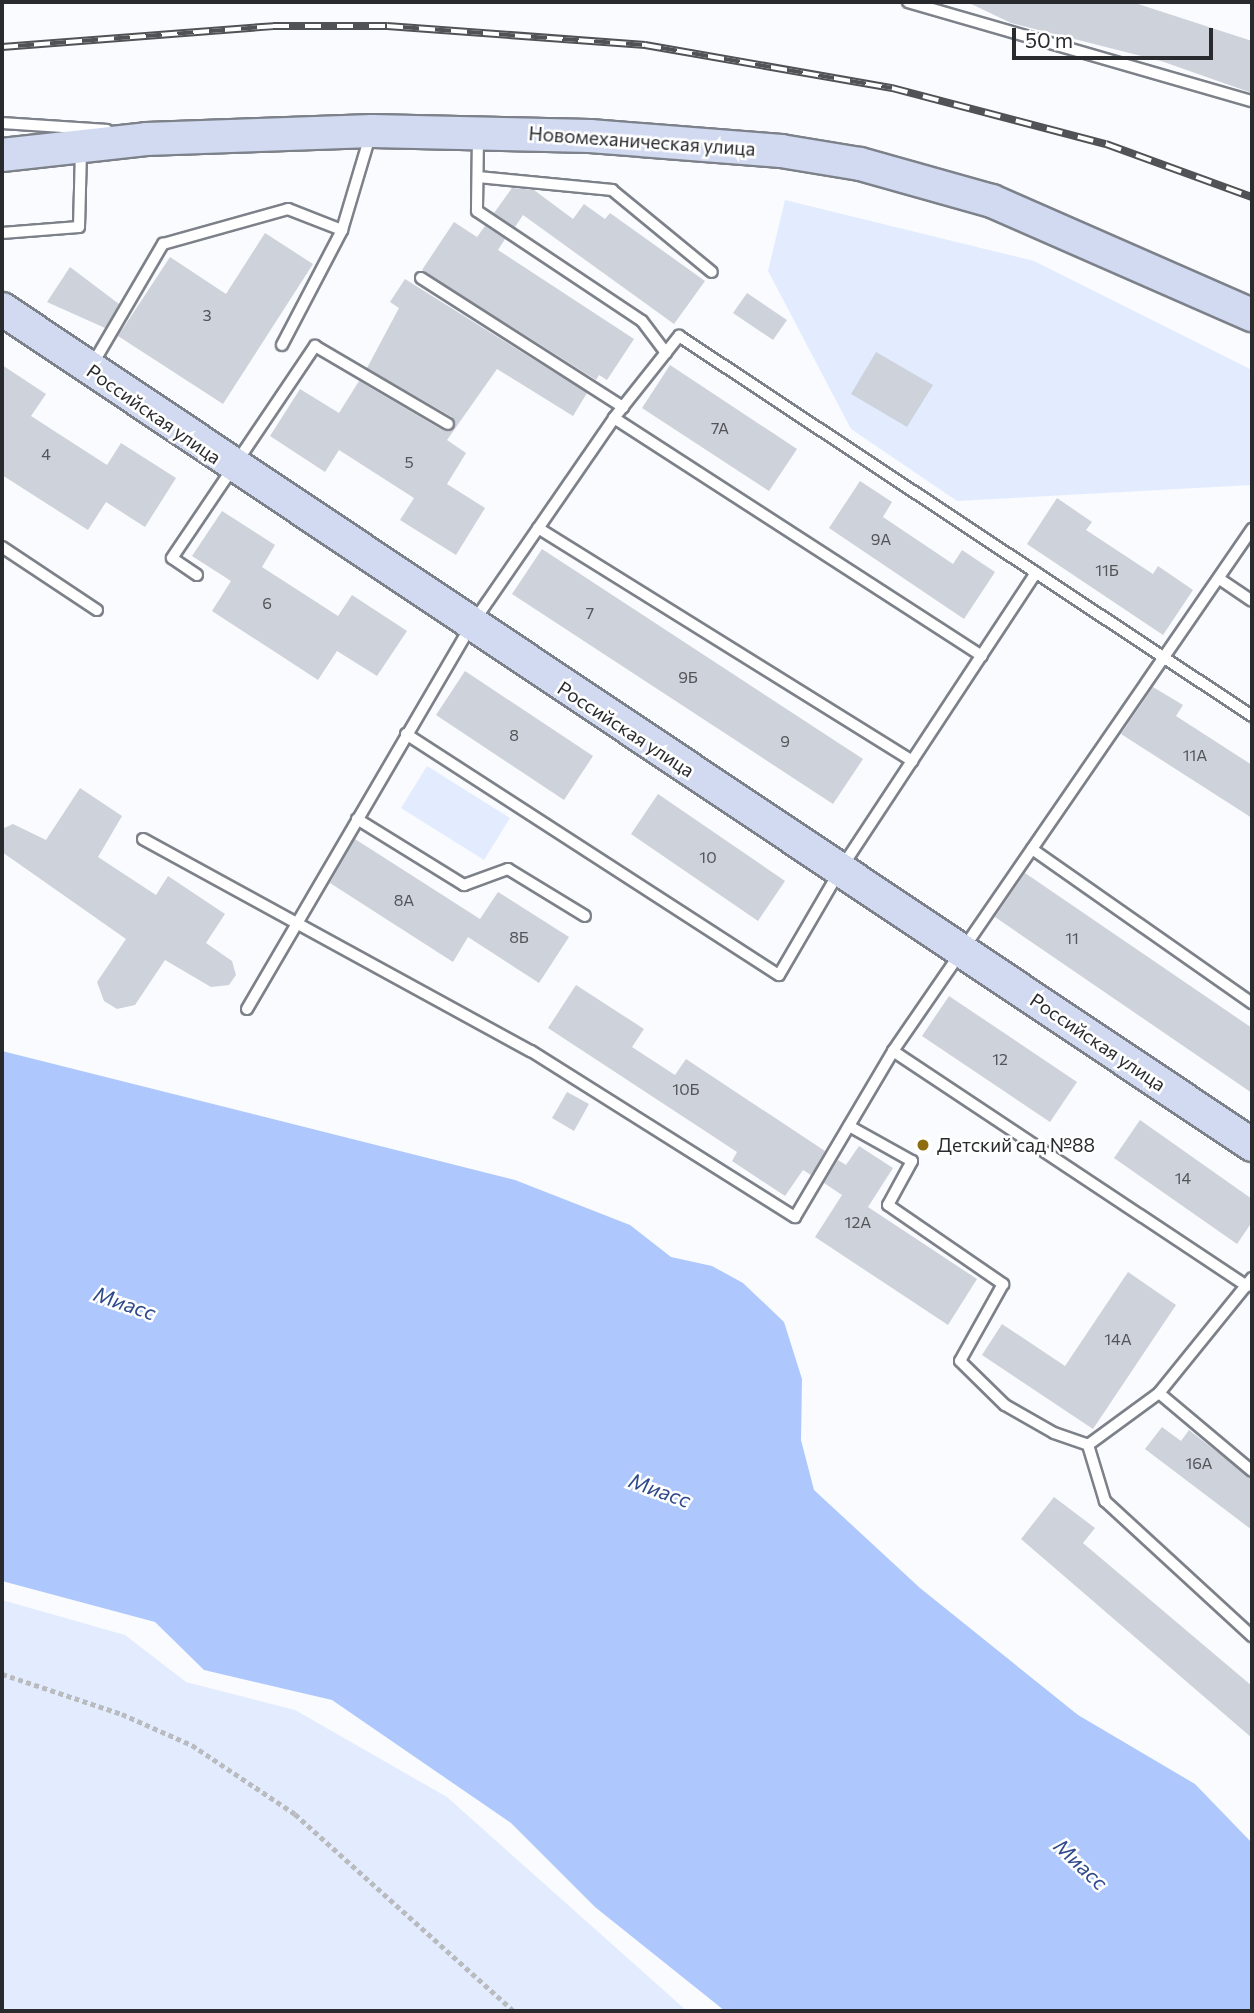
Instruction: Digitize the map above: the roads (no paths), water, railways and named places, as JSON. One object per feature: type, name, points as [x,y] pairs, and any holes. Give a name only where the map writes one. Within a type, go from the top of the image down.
[{"type":"main road","name":"Новомеханическая улица","points":[[2,155],[81,144],[212,136],[372,131],[478,132],[768,150],[873,168],[1044,221],[1252,315]]},
{"type":"main road","name":"Российская улица","points":[[2,309],[232,468],[1252,1145]]},
{"type":"lane","points":[[908,2],[1252,101]]},
{"type":"lane","points":[[2,123],[212,136]]},
{"type":"lane","points":[[282,345],[342,230],[372,131]]},
{"type":"lane","points":[[478,132],[477,211],[642,321],[666,353]]},
{"type":"lane","points":[[2,233],[79,227],[81,144]]},
{"type":"lane","points":[[478,177],[612,190],[712,272]]},
{"type":"lane","points":[[90,369],[163,244],[288,209],[342,230]]},
{"type":"lane","points":[[421,278],[623,407]]},
{"type":"lane","points":[[247,1009],[405,734],[470,627],[614,418],[679,336],[1252,716]]},
{"type":"lane","points":[[197,575],[172,558],[315,346],[448,424]]},
{"type":"lane","points":[[614,418],[982,656]]},
{"type":"lane","points":[[538,528],[912,761]]},
{"type":"lane","points":[[143,839],[295,926],[531,1051],[795,1217],[893,1051],[963,952],[1162,656],[1221,580],[1252,529]]},
{"type":"lane","points":[[2,547],[97,610]]},
{"type":"lane","points":[[405,734],[779,975],[840,870],[1035,572]]},
{"type":"lane","points":[[1221,580],[1252,601]]},
{"type":"lane","points":[[357,819],[464,885],[508,869],[585,915]]},
{"type":"lane","points":[[1032,849],[1252,1003]]},
{"type":"lane","points":[[893,1051],[1250,1282],[1159,1393],[1088,1445]]},
{"type":"lane","points":[[849,1126],[912,1161],[888,1205],[1003,1284],[960,1361],[1005,1405],[1088,1445],[1105,1501],[1252,1636]]},
{"type":"lane","points":[[1159,1393],[1252,1471]]},
{"type":"water","name":"Миасс","points":[[2,1051],[515,1180],[630,1225],[671,1257],[712,1266],[743,1283],[784,1322],[802,1379],[801,1440],[814,1490],[920,1588],[1078,1715],[1195,1784],[1252,1843],[1252,2011],[725,2011],[595,1907],[511,1823],[332,1700],[204,1670],[155,1622],[2,1581]]},
{"type":"railway","points":[[2,47],[273,26],[387,26],[645,45],[892,88],[1106,144],[1252,197]]},
{"type":"place","name":"Детский сад №88","points":[[923,1145]]}]
